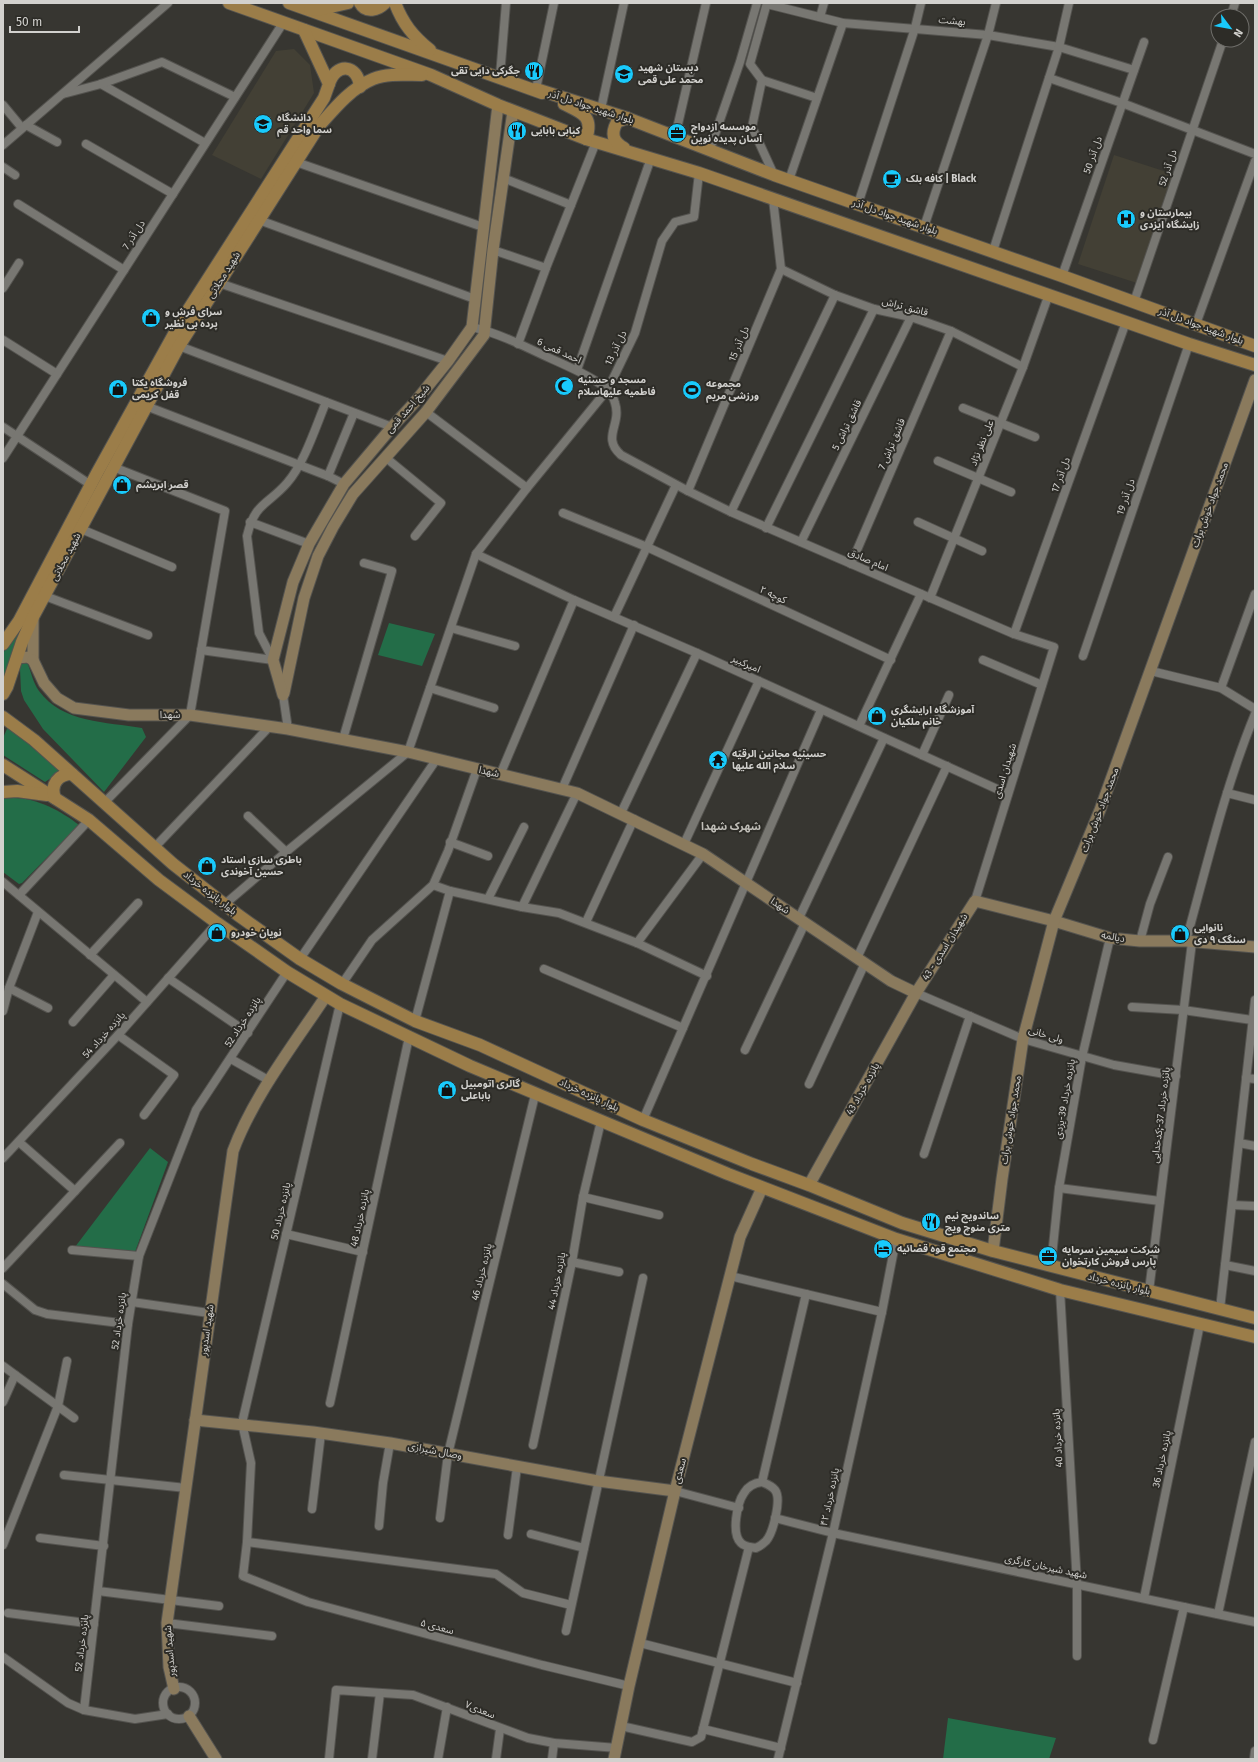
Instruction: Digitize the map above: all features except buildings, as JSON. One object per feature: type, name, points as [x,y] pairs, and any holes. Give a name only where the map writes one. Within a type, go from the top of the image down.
[{"type":"main road","name":"بلوار شهید جواد دل آذر","points":[[229,3],[431,75],[498,105],[591,140],[699,173],[1189,344],[1255,365]]},
{"type":"main road","points":[[289,3],[438,56],[500,76],[536,90],[585,116],[589,122],[591,140]]},
{"type":"main road","points":[[306,10],[322,9],[348,3]]},
{"type":"main road","points":[[360,3],[362,6],[370,10],[378,9],[385,3]]},
{"type":"main road","points":[[395,3],[400,17],[414,37],[438,56]]},
{"type":"main road","points":[[304,30],[329,84]]},
{"type":"main road","name":"شهید محلاتی","points":[[3,644],[19,621],[91,485],[183,318],[311,120],[324,98],[332,76],[338,70],[346,68],[354,71],[359,78],[360,86]]},
{"type":"main road","name":"شهید محلاتی","points":[[3,694],[33,617],[179,346],[319,126],[337,106],[360,86],[373,79],[393,75],[431,75]]},
{"type":"main road","name":"بلوار شهید جواد دل آذر","points":[[536,90],[627,118],[789,180],[993,251],[1255,346]]},
{"type":"main road","points":[[627,118],[617,122],[612,130],[613,138],[618,144],[634,152]]},
{"type":"main road","name":"بلوار پانزده خرداد","points":[[3,717],[34,740],[154,848],[225,904],[300,959],[342,984],[415,1021],[480,1045],[643,1120],[902,1223],[992,1251],[1255,1318]]},
{"type":"main road","name":"بلوار پانزده خرداد","points":[[3,765],[89,820],[159,880],[287,972],[340,1004],[470,1066],[535,1095],[762,1188],[896,1239],[1060,1290],[1255,1337]]},
{"type":"main road","points":[[3,792],[17,791],[53,797],[54,783],[62,776],[72,774]]},
{"type":"street","points":[[3,145],[60,94],[168,3]]},
{"type":"street","points":[[500,76],[506,3]]},
{"type":"street","points":[[536,90],[554,3]]},
{"type":"street","points":[[601,109],[624,3]]},
{"type":"street","points":[[675,136],[706,3]]},
{"type":"street","points":[[710,149],[740,62],[757,3]]},
{"type":"street","points":[[820,18],[824,3]]},
{"type":"street","points":[[858,204],[915,28],[921,3]]},
{"type":"street","points":[[924,227],[988,35],[996,3]]},
{"type":"street","points":[[993,251],[1059,47],[1069,3]]},
{"type":"street","points":[[767,4],[750,64],[762,80],[817,98]]},
{"type":"street","name":"بهشت","points":[[767,4],[843,23],[988,35],[1059,47],[1134,70]]},
{"type":"street","name":"دل آذر 7","points":[[3,458],[283,23]]},
{"type":"street","points":[[789,180],[843,23]]},
{"type":"street","name":"دل آذر 50","points":[[1062,276],[1144,42]]},
{"type":"street","name":"دل آذر 52","points":[[1134,302],[1220,48]]},
{"type":"street","points":[[60,94],[101,84],[162,62],[235,97]]},
{"type":"street","points":[[1049,78],[1122,103],[1255,154]]},
{"type":"street","points":[[762,80],[752,127],[774,174]]},
{"type":"street","points":[[101,84],[205,143]]},
{"type":"street","points":[[3,105],[24,126],[57,142]]},
{"type":"street","points":[[472,328],[498,105]]},
{"type":"street","name":"شیخ احمد قمی","points":[[283,695],[304,598],[318,556],[333,527],[353,494],[426,412],[484,335],[493,250],[513,111]]},
{"type":"street","points":[[496,125],[499,121],[504,120],[509,122],[511,126]]},
{"type":"street","points":[[518,344],[571,205],[591,140]]},
{"type":"street","points":[[86,144],[173,194]]},
{"type":"street","points":[[577,370],[651,158]]},
{"type":"street","points":[[1196,324],[1255,160]]},
{"type":"street","points":[[296,162],[483,227]]},
{"type":"street","points":[[3,167],[15,175]]},
{"type":"street","name":"دل آذر 13","points":[[408,752],[476,554],[527,488],[608,389],[635,332],[662,241],[675,222],[694,216],[699,173]]},
{"type":"street","points":[[503,178],[571,205]]},
{"type":"street","name":"دل آذر 15","points":[[688,491],[781,269],[773,199]]},
{"type":"street","points":[[18,204],[124,270]]},
{"type":"street","points":[[259,220],[475,299]]},
{"type":"street","points":[[493,250],[546,268]]},
{"type":"street","points":[[3,288],[19,263]]},
{"type":"street","name":"قاشق تراش","points":[[781,269],[835,295],[874,309],[911,317],[951,331],[1023,367]]},
{"type":"street","points":[[219,283],[448,361]]},
{"type":"street","name":"علی نظر نژاد","points":[[930,598],[1023,367],[1049,294]]},
{"type":"street","points":[[731,512],[835,295]]},
{"type":"street","points":[[766,528],[874,309]]},
{"type":"street","name":"قاشق تراش 5","points":[[801,542],[911,317]]},
{"type":"street","name":"دل آذر 17","points":[[1014,634],[1126,322]]},
{"type":"street","name":"شیخ احمد قمی","points":[[288,728],[283,695],[273,660],[293,582],[309,544],[344,484],[415,402],[472,328]]},
{"type":"street","name":"احمد قمی 6","points":[[472,328],[485,330],[577,370],[608,389]]},
{"type":"street","name":"قاشق تراش 7","points":[[851,564],[951,331]]},
{"type":"street","points":[[3,340],[57,374]]},
{"type":"street","name":"دل آذر 19","points":[[1083,656],[1189,344]]},
{"type":"street","points":[[179,346],[392,427]]},
{"type":"street","name":"محمد جواد خوش برات","points":[[992,1251],[1023,1039],[1054,921],[1100,810],[1255,380]]},
{"type":"street","points":[[608,389],[616,404],[616,417],[611,441],[613,448],[676,485],[614,618]]},
{"type":"street","points":[[273,660],[259,633],[247,536],[250,522],[255,513],[287,483],[299,466],[326,402]]},
{"type":"street","points":[[146,406],[328,476],[344,484]]},
{"type":"street","points":[[963,408],[1035,437]]},
{"type":"street","points":[[426,412],[527,488]]},
{"type":"street","points":[[328,476],[354,413]]},
{"type":"street","points":[[3,427],[91,485]]},
{"type":"street","points":[[385,457],[440,503],[415,536]]},
{"type":"street","points":[[938,461],[1011,492]]},
{"type":"street","points":[[104,803],[190,715],[225,511],[113,467]]},
{"type":"street","name":"امام صادق","points":[[676,485],[766,528],[1014,634],[1054,647]]},
{"type":"street","name":"کوچه ۲","points":[[563,513],[647,547],[891,660]]},
{"type":"street","points":[[322,521],[333,527]]},
{"type":"street","points":[[250,522],[309,544]]},
{"type":"street","points":[[918,522],[982,551]]},
{"type":"street","points":[[81,529],[172,567]]},
{"type":"street","name":"امیرکبیر","points":[[476,554],[574,600],[697,653],[1008,794]]},
{"type":"street","points":[[343,739],[392,571],[364,563]]},
{"type":"street","points":[[859,726],[921,594]]},
{"type":"street","points":[[1221,688],[1255,594]]},
{"type":"street","points":[[44,596],[148,635]]},
{"type":"street","points":[[500,775],[574,600]]},
{"type":"street","name":"شهدا","points":[[33,617],[33,660],[44,683],[57,698],[74,708],[129,715],[190,715],[288,728],[408,752],[577,793],[634,819],[703,854],[891,981],[916,993]]},
{"type":"street","points":[[562,789],[634,625]]},
{"type":"street","points":[[451,628],[515,646]]},
{"type":"street","name":"شهیدان اسدی","points":[[975,901],[1054,647]]},
{"type":"street","points":[[201,650],[273,660]]},
{"type":"street","points":[[621,813],[697,653]]},
{"type":"street","points":[[17,658],[28,657],[33,660]]},
{"type":"street","points":[[983,660],[1042,685]]},
{"type":"street","points":[[1151,671],[1221,688],[1255,709]]},
{"type":"street","points":[[684,844],[759,681]]},
{"type":"street","points":[[430,688],[494,708]]},
{"type":"street","points":[[922,755],[949,695]]},
{"type":"street","points":[[643,1120],[707,976],[821,710]]},
{"type":"street","name":"پانزده خرداد 37-;کدخدایی","points":[[1149,1291],[1176,1076],[1189,942],[1227,793],[1240,749],[1255,714]]},
{"type":"street","points":[[154,848],[270,726]]},
{"type":"street","points":[[745,1050],[884,738]]},
{"type":"street","points":[[225,904],[408,752]]},
{"type":"street","points":[[300,959],[436,760]]},
{"type":"street","points":[[809,1084],[861,961],[947,766]]},
{"type":"street","points":[[342,984],[372,940],[432,885],[448,851],[477,769]]},
{"type":"street","points":[[522,907],[577,793]]},
{"type":"street","points":[[1227,793],[1255,800]]},
{"type":"street","points":[[248,816],[286,852]]},
{"type":"street","points":[[586,922],[634,819]]},
{"type":"street","points":[[19,895],[89,820]]},
{"type":"street","points":[[488,899],[524,827]]},
{"type":"street","points":[[450,842],[488,856]]},
{"type":"street","points":[[637,943],[703,854]]},
{"type":"street","points":[[1140,941],[1150,904],[1168,857]]},
{"type":"street","points":[[3,882],[146,1002]]},
{"type":"street","points":[[432,885],[450,891],[522,907],[559,913],[586,922],[637,943],[707,976]]},
{"type":"street","points":[[415,1021],[450,891]]},
{"type":"street","name":"دیالمه","points":[[975,901],[1054,921],[1110,938],[1255,947]]},
{"type":"street","name":"شهیدان اسدی - 43","points":[[916,993],[975,901]]},
{"type":"street","points":[[90,955],[138,903]]},
{"type":"street","points":[[3,1011],[9,988],[38,912]]},
{"type":"street","name":"پانزده خرداد 54","points":[[3,1158],[118,1035],[217,923]]},
{"type":"street","name":"پانزده خرداد 39-یزدی","points":[[1050,1266],[1059,1188],[1082,1057],[1110,938]]},
{"type":"street","points":[[544,969],[683,1028]]},
{"type":"street","name":"پانزده خرداد 52","points":[[84,1710],[112,1481],[128,1324],[139,1256],[196,1110],[287,972]]},
{"type":"street","points":[[73,1022],[114,975]]},
{"type":"street","points":[[168,978],[248,1033]]},
{"type":"street","points":[[9,988],[48,1008]]},
{"type":"street","name":"ولی خانی","points":[[916,993],[1023,1039],[1114,1065],[1176,1076]]},
{"type":"street","name":"پانزده خرداد 43","points":[[809,1185],[916,993]]},
{"type":"street","name":"شهید اسدپور","points":[[174,1689],[169,1667],[167,1623],[209,1313],[233,1151],[240,1133],[270,1081],[326,996]]},
{"type":"street","points":[[1220,1309],[1255,1000]]},
{"type":"street","name":"پانزده خرداد 50","points":[[242,1423],[340,1004]]},
{"type":"street","points":[[1132,1007],[1183,1010],[1253,1017]]},
{"type":"street","points":[[924,1154],[970,1016]]},
{"type":"street","points":[[118,1035],[174,1075],[144,1116]]},
{"type":"street","name":"پانزده خرداد 48","points":[[330,1403],[409,1037]]},
{"type":"street","points":[[231,1059],[270,1081]]},
{"type":"street","points":[[1246,1078],[1255,1079]]},
{"type":"street","name":"پانزده خرداد 46","points":[[440,1518],[448,1454],[535,1095]]},
{"type":"street","name":"پانزده خرداد 44","points":[[533,1444],[572,1262],[583,1197],[601,1121]]},
{"type":"street","points":[[19,1142],[76,1191]]},
{"type":"street","points":[[3,1268],[120,1143]]},
{"type":"street","points":[[1239,1143],[1255,1146]]},
{"type":"street","name":"سعدی","points":[[616,1754],[629,1686],[674,1491],[740,1237],[762,1188]]},
{"type":"street","points":[[1059,1188],[1160,1201]]},
{"type":"street","points":[[583,1197],[658,1215]]},
{"type":"street","points":[[1232,1205],[1255,1206]]},
{"type":"street","points":[[286,1234],[362,1252]]},
{"type":"street","name":"پانزده خرداد ۴۲","points":[[778,1759],[798,1683],[833,1533],[882,1312],[896,1239]]},
{"type":"street","points":[[72,1250],[139,1256]]},
{"type":"street","points":[[572,1262],[619,1272]]},
{"type":"street","points":[[1225,1265],[1255,1271]]},
{"type":"street","points":[[730,1276],[882,1312]]},
{"type":"street","points":[[566,1631],[643,1278]]},
{"type":"street","points":[[3,1284],[35,1310],[47,1314],[128,1324]]},
{"type":"street","name":"پانزده خرداد 40","points":[[1060,1290],[1077,1584],[1077,1656]]},
{"type":"street","points":[[762,1482],[806,1294]]},
{"type":"street","points":[[132,1302],[209,1313]]},
{"type":"street","name":"پانزده خرداد 36","points":[[1144,1598],[1200,1324]]},
{"type":"street","points":[[3,1545],[58,1406],[67,1361]]},
{"type":"street","points":[[3,1366],[74,1418]]},
{"type":"street","points":[[3,1402],[16,1375]]},
{"type":"street","name":"وصال شیرازی","points":[[195,1420],[242,1423],[390,1443],[598,1481],[674,1491]]},
{"type":"street","points":[[242,1423],[251,1463],[247,1542],[496,1574],[523,1593],[572,1605]]},
{"type":"street","points":[[312,1509],[321,1433]]},
{"type":"street","points":[[1218,1614],[1255,1442]]},
{"type":"street","points":[[379,1526],[383,1483],[390,1443]]},
{"type":"street","points":[[508,1535],[517,1467]]},
{"type":"street","points":[[64,1476],[186,1488]]},
{"type":"street","points":[[762,1482],[776,1490],[778,1497],[775,1518],[767,1540],[756,1548],[749,1547],[742,1545],[738,1539],[736,1523],[738,1508],[744,1492],[748,1487],[754,1483],[762,1482]]},
{"type":"street","points":[[674,1491],[738,1508]]},
{"type":"street","name":"شهید شیرخان کارگری","points":[[775,1518],[833,1533],[1255,1622]]},
{"type":"street","points":[[531,1534],[584,1548]]},
{"type":"street","points":[[40,1538],[104,1546]]},
{"type":"street","name":"سعدی ۵","points":[[247,1542],[243,1576],[308,1602],[542,1666],[629,1686]]},
{"type":"street","points":[[621,1726],[692,1742],[702,1733],[749,1547]]},
{"type":"street","points":[[98,1591],[219,1606]]},
{"type":"street","points":[[1153,1740],[1184,1607]]},
{"type":"street","points":[[8,1613],[94,1624]]},
{"type":"street","points":[[167,1623],[272,1636]]},
{"type":"street","points":[[640,1643],[798,1683]]},
{"type":"street","points":[[3,1657],[68,1703],[84,1710],[136,1719],[168,1714],[176,1718],[185,1718],[189,1716],[194,1708],[195,1704],[193,1695],[182,1688],[174,1689],[165,1698],[164,1706],[168,1714]]},
{"type":"street","name":"سعدی۷","points":[[330,1759],[336,1690],[413,1695],[500,1729],[528,1738],[616,1754]]},
{"type":"street","points":[[372,1759],[380,1693]]},
{"type":"street","points":[[438,1759],[447,1708]]},
{"type":"street","points":[[189,1716],[216,1759]]},
{"type":"street","points":[[496,1759],[500,1729]]},
{"type":"street","points":[[702,1733],[781,1748]]},
{"type":"street","points":[[552,1759],[554,1743]]},
{"type":"street","points":[[1254,1759],[1255,1751]]},
{"type":"shaded area","name":"دانشگاه سما واحد قم","points":[[294,49],[310,65],[314,93],[261,179],[212,155],[276,51]]},
{"type":"shaded area","name":"بیمارستان و زایشگاه ایزدی","points":[[1114,155],[1173,174],[1137,283],[1078,264]]},
{"type":"green space","points":[[389,623],[435,634],[422,666],[378,655]]},
{"type":"green space","points":[[20,629],[21,630],[3,683],[3,653]]},
{"type":"green space","points":[[21,661],[27,662],[39,691],[49,702],[60,709],[72,715],[86,719],[142,728],[146,737],[104,792],[43,729],[24,700],[21,691]]},
{"type":"green space","points":[[9,724],[63,770],[45,782],[3,755],[3,738]]},
{"type":"green space","points":[[3,799],[23,799],[43,804],[62,813],[79,825],[22,883],[19,884],[3,872]]},
{"type":"green space","points":[[150,1148],[168,1162],[135,1252],[75,1247]]},
{"type":"green space","points":[[948,1718],[1056,1738],[1049,1759],[943,1759]]},
{"type":"place","name":"جگرکی دایی تقی","points":[[534,71]]},
{"type":"place","name":"دبستان شهید محمد علی قمی","points":[[624,74]]},
{"type":"place","name":"دانشگاه سما واحد قم","points":[[263,124]]},
{"type":"place","name":"کبابی بابایی","points":[[517,131]]},
{"type":"place","name":"موسسه ازدواج آسان پدیده نوین","points":[[677,133]]},
{"type":"place","name":"کافه بلک | Black","points":[[892,179]]},
{"type":"place","name":"بیمارستان و زایشگاه ایزدی","points":[[1126,219]]},
{"type":"place","name":"سرای فرش و پرده بی نظیر","points":[[151,318]]},
{"type":"place","name":"مسجد و حسنیه فاطمیه علیهاسلام","points":[[564,386]]},
{"type":"place","name":"فروشگاه یکتا قفل کریمی","points":[[118,389]]},
{"type":"place","name":"مجموعه ورزشی مریم","points":[[692,390]]},
{"type":"place","name":"قصر ابریشم","points":[[122,485]]},
{"type":"place","name":"آموزشگاه ارایشگری خانم ملکیان","points":[[877,716]]},
{"type":"place","name":"حسینیه مجانین الرقیّه سلام الله علیها","points":[[718,760]]},
{"type":"place","name":"باطری سازی استاد حسین آخوندی","points":[[207,866]]},
{"type":"place","name":"نویان خودرو","points":[[217,933]]},
{"type":"place","name":"نانوایی سنگک ۹ دی","points":[[1180,934]]},
{"type":"place","name":"گالری اتومبیل باباعلی","points":[[447,1090]]},
{"type":"place","name":"ساندویچ نیم متری منوچ ویچ","points":[[931,1222]]},
{"type":"place","name":"مجتمع قوه قضائیه","points":[[883,1249]]},
{"type":"place","name":"شرکت سیمین سرمایه پارس فروش کارتخوان","points":[[1048,1256]]},
{"type":"district","name":"شهرک شهدا","points":[[731,826]]}]
